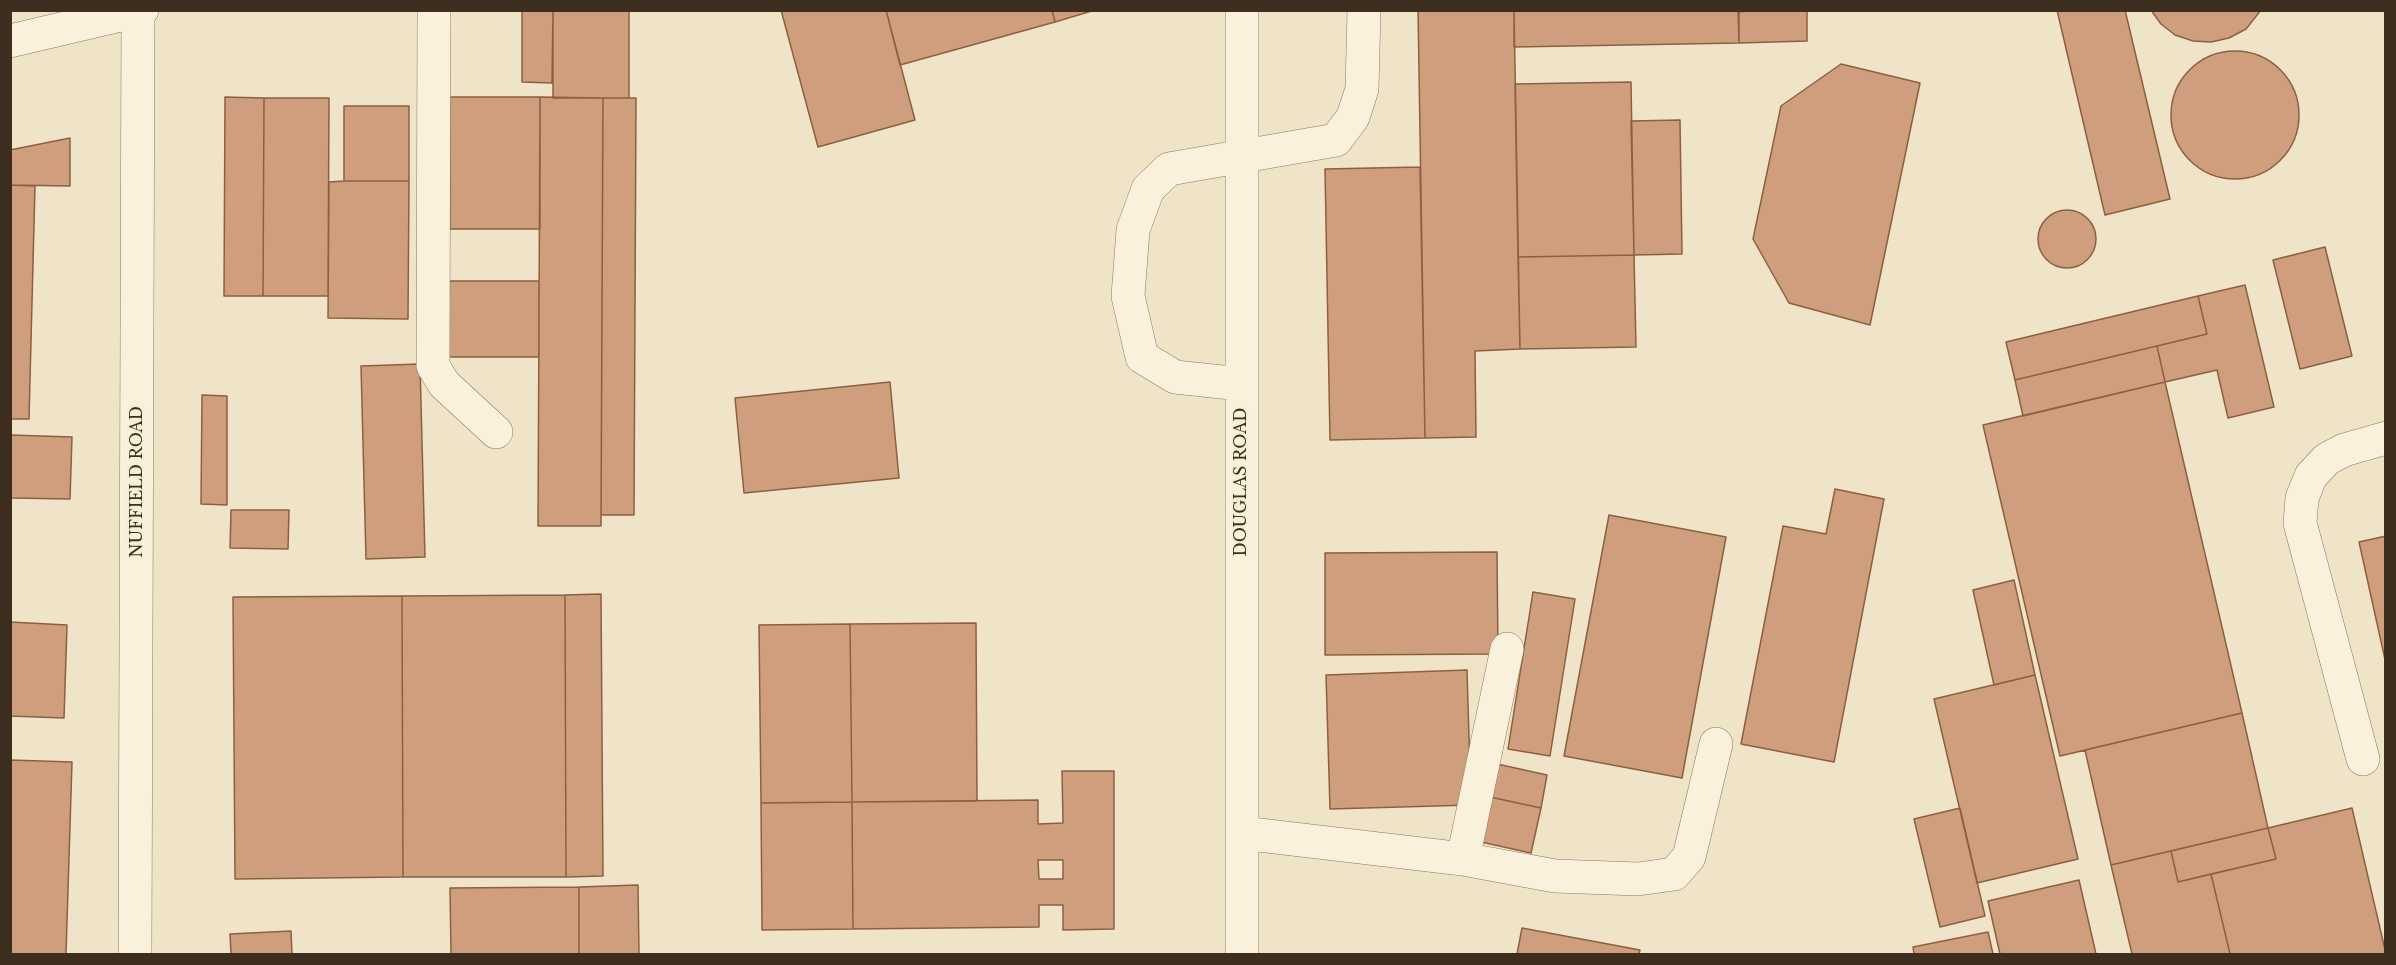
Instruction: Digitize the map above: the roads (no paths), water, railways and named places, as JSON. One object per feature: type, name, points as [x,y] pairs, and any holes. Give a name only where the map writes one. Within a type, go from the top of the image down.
[{"type":"street","points":[[434,10],[433,366],[444,384],[496,432]]},
{"type":"street","name":"DOUGLAS ROAD","points":[[1242,10],[1242,954]]},
{"type":"street","points":[[1241,384],[1174,377],[1142,357],[1128,296],[1133,230],[1148,189],[1169,169],[1336,140],[1353,117],[1362,89],[1364,10]]},
{"type":"street","points":[[10,41],[140,11]]},
{"type":"street","name":"NUFFIELD ROAD","points":[[135,954],[140,11]]},
{"type":"street","points":[[2363,759],[2300,523],[2302,498],[2312,476],[2327,459],[2344,450],[2385,438]]},
{"type":"street","points":[[1463,859],[1507,649]]},
{"type":"street","points":[[1242,834],[1463,859],[1555,876],[1638,879],[1674,874],[1689,857],[1716,744]]}]
